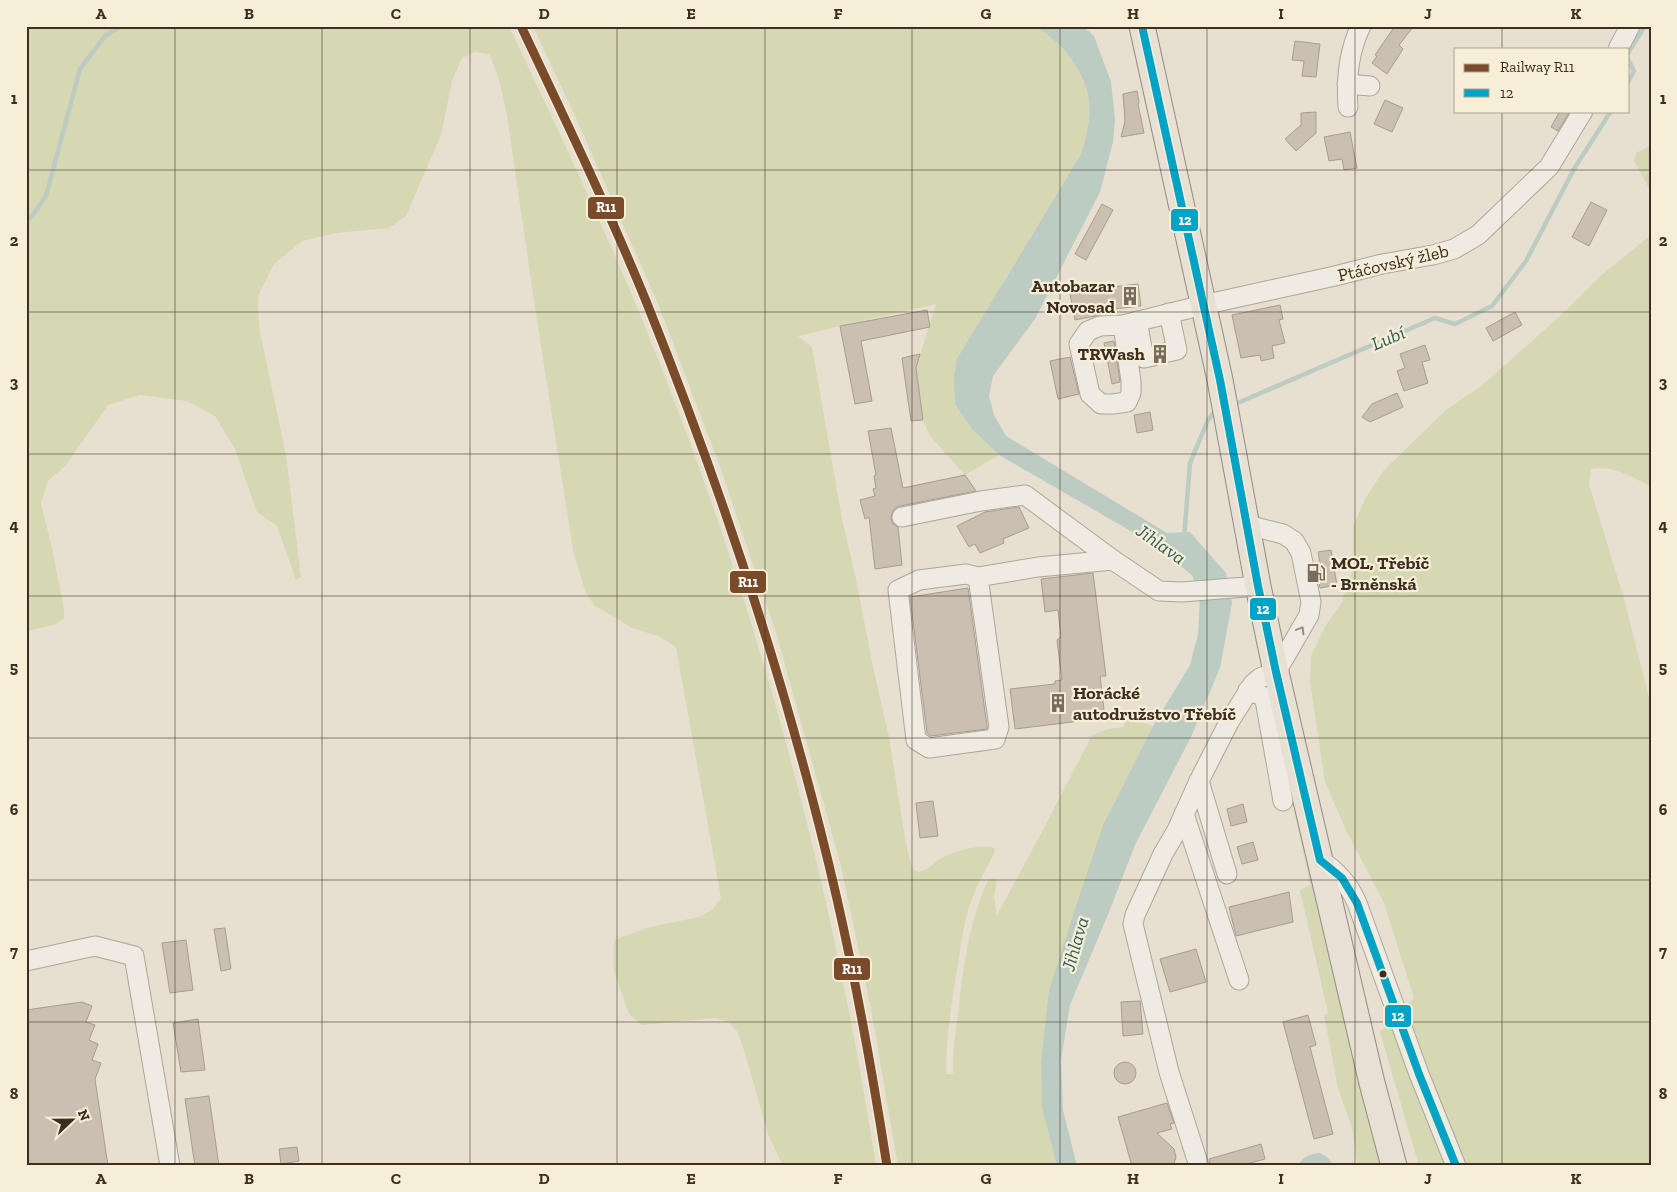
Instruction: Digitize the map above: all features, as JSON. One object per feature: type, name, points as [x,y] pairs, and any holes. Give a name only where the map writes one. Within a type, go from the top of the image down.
[{"type":"main road","points":[[1142,26],[1220,380],[1276,672],[1368,1069],[1394,1166]]},
{"type":"street","points":[[1348,107],[1348,65],[1355,38],[1361,26]]},
{"type":"street","points":[[1619,48],[1630,26]]},
{"type":"street","points":[[1347,84],[1370,86]]},
{"type":"street","name":"Ptáčovský žleb","points":[[1160,311],[1177,350],[1144,358],[1130,323],[1160,311],[1203,305],[1280,289],[1382,264],[1433,256],[1464,245],[1488,227],[1549,167],[1582,112]]},
{"type":"street","points":[[902,517],[981,501],[1025,495],[1113,560],[1159,591],[1182,592],[1258,586]]},
{"type":"street","points":[[1199,1166],[1168,1072],[1133,924],[1135,915],[1155,871],[1229,722],[1248,690],[1260,678],[1276,672],[1311,609],[1303,559],[1298,547],[1289,536],[1247,525]]},
{"type":"street","points":[[978,576],[1000,727],[995,739],[929,748],[916,740],[898,590],[919,580],[966,574],[978,576],[1038,567],[1113,560]]},
{"type":"street","points":[[1248,690],[1262,696],[1265,700],[1283,801]]},
{"type":"street","points":[[1199,781],[1227,874]]},
{"type":"street","points":[[1184,814],[1239,980]]},
{"type":"street","points":[[1320,860],[1337,872],[1345,881],[1357,903],[1419,1074],[1456,1166]]},
{"type":"street","points":[[26,961],[95,946],[134,956],[170,1166]]},
{"type":"green space","points":[[26,26],[509,26],[592,204],[639,312],[680,415],[752,625],[811,839],[836,948],[858,1057],[876,1166],[783,1166],[769,1137],[737,1031],[728,1022],[716,1018],[642,1025],[629,1014],[614,971],[614,940],[650,927],[699,917],[712,910],[721,898],[676,647],[658,636],[632,628],[594,605],[585,591],[573,550],[507,115],[498,76],[489,54],[475,52],[462,58],[452,81],[441,135],[406,216],[389,228],[336,233],[302,241],[274,264],[258,296],[259,327],[286,455],[301,577],[296,580],[277,526],[257,512],[235,449],[215,416],[187,401],[140,395],[108,405],[66,465],[48,481],[41,503],[52,548],[64,609],[64,619],[54,625],[26,631]]},
{"type":"green space","points":[[533,26],[1036,26],[1063,48],[1082,77],[1089,101],[1089,113],[1081,154],[1004,281],[972,429],[999,455],[965,475],[930,436],[923,420],[916,368],[936,304],[798,336],[812,347],[842,519],[889,737],[906,844],[912,868],[918,872],[921,871],[944,857],[974,847],[994,848],[995,852],[973,897],[964,926],[950,1019],[946,1074],[953,1074],[954,1045],[967,947],[981,897],[988,880],[995,878],[997,881],[994,897],[997,915],[1092,735],[1109,729],[1123,727],[1128,718],[1153,726],[1103,825],[1068,932],[1041,1063],[1042,1107],[1057,1166],[898,1166],[871,1009],[840,862],[777,636],[721,469],[659,306],[577,120]]},
{"type":"green space","points":[[1651,145],[1651,192],[1634,161],[1636,153]]},
{"type":"green space","points":[[1651,235],[1651,487],[1615,470],[1599,468],[1591,469],[1589,484],[1624,599],[1651,705],[1651,1166],[1419,1166],[1380,1032],[1414,998],[1384,903],[1347,832],[1325,782],[1310,681],[1311,656],[1326,625],[1342,602],[1353,568],[1353,527],[1365,499],[1384,470],[1446,410],[1480,387],[1558,318],[1598,278]]},
{"type":"green space","points":[[1271,691],[1385,1166],[1358,1166],[1352,1128],[1338,1088],[1324,1015],[1328,1013],[1300,890],[1310,885]]},
{"type":"water","name":"Jihlava","points":[[1036,26],[1083,26],[1094,36],[1111,82],[1115,119],[1113,142],[1100,192],[1035,319],[993,376],[989,396],[994,415],[1006,436],[1167,533],[1190,532],[1226,573],[1232,603],[1220,668],[1191,737],[1135,845],[1070,1005],[1061,1060],[1063,1110],[1077,1166],[1057,1166],[1042,1107],[1041,1063],[1049,991],[1103,825],[1153,726],[1190,665],[1198,634],[1200,596],[1192,575],[1148,541],[999,455],[972,429],[955,404],[954,376],[957,359],[1081,154],[1088,125],[1089,101],[1082,77],[1063,48]]},
{"type":"water","points":[[1320,1153],[1327,1157],[1334,1166],[1298,1166],[1307,1156]]},
{"type":"building","points":[[1395,26],[1414,26],[1399,45],[1403,49],[1387,74],[1372,63],[1377,56],[1375,55]]},
{"type":"building","points":[[1295,41],[1320,44],[1316,77],[1302,76],[1304,61],[1292,60]]},
{"type":"building","points":[[1137,91],[1144,133],[1121,137],[1125,121],[1123,94]]},
{"type":"building","points":[[1385,100],[1403,108],[1392,132],[1374,124]]},
{"type":"building","points":[[1316,112],[1316,133],[1296,151],[1285,139],[1301,125],[1301,113]]},
{"type":"building","points":[[1559,112],[1569,112],[1558,131],[1551,127]]},
{"type":"building","points":[[1350,132],[1357,168],[1344,170],[1342,159],[1329,161],[1324,137]]},
{"type":"building","points":[[1591,202],[1607,210],[1589,246],[1572,237]]},
{"type":"building","points":[[1102,204],[1113,210],[1086,260],[1075,254]]},
{"type":"building","points":[[1138,284],[1141,306],[1105,310],[1106,314],[1075,320],[1070,294]]},
{"type":"building","points":[[1280,305],[1283,319],[1279,320],[1285,343],[1272,346],[1274,358],[1261,361],[1260,355],[1241,358],[1232,315]]},
{"type":"building","points":[[927,310],[930,327],[861,341],[872,401],[855,404],[840,326]]},
{"type":"building","points":[[1515,312],[1522,325],[1493,341],[1486,328]]},
{"type":"building","points":[[1114,341],[1120,382],[1112,384],[1104,343]]},
{"type":"building","points":[[1425,345],[1430,360],[1422,362],[1428,383],[1404,391],[1397,371],[1405,368],[1400,354]]},
{"type":"building","points":[[920,354],[916,368],[923,420],[911,421],[902,358]]},
{"type":"building","points":[[1070,357],[1079,394],[1058,399],[1050,361]]},
{"type":"building","points":[[1397,393],[1403,407],[1370,422],[1362,417],[1372,404]]},
{"type":"building","points":[[1150,412],[1153,430],[1137,433],[1134,415]]},
{"type":"building","points":[[891,428],[903,488],[965,475],[976,491],[895,508],[891,519],[893,524],[898,527],[902,565],[875,569],[869,517],[865,519],[860,500],[875,496],[873,489],[876,488],[874,476],[876,475],[868,431]]},
{"type":"building","points":[[1019,507],[1029,528],[1003,539],[1004,543],[980,553],[975,544],[969,547],[957,526],[985,512]]},
{"type":"building","points":[[1331,550],[1337,585],[1320,588],[1315,564],[1320,563],[1318,552]]},
{"type":"building","points":[[1093,573],[1106,676],[1100,676],[1105,718],[1015,729],[1010,689],[1055,684],[1055,681],[1062,680],[1057,640],[1061,637],[1058,610],[1045,612],[1041,579]]},
{"type":"building","points":[[968,588],[987,729],[931,736],[927,733],[910,597]]},
{"type":"building","points":[[933,801],[938,836],[920,838],[916,803]]},
{"type":"building","points":[[1243,804],[1247,822],[1231,826],[1227,809]]},
{"type":"building","points":[[1253,842],[1258,860],[1242,864],[1237,847]]},
{"type":"building","points":[[1289,892],[1293,922],[1236,936],[1229,907]]},
{"type":"building","points":[[225,928],[231,969],[221,971],[214,929]]},
{"type":"building","points":[[186,940],[193,990],[170,993],[162,943]]},
{"type":"building","points":[[1196,949],[1206,982],[1170,992],[1160,959]]},
{"type":"building","points":[[1140,1001],[1143,1034],[1123,1036],[1121,1002]]},
{"type":"building","points":[[82,1002],[92,1006],[86,1022],[95,1025],[89,1040],[98,1044],[92,1060],[101,1063],[95,1079],[108,1166],[26,1166],[26,1010]]},
{"type":"building","points":[[1308,1015],[1316,1045],[1310,1047],[1333,1134],[1314,1139],[1283,1022]]},
{"type":"building","points":[[198,1019],[205,1070],[181,1072],[173,1023]]},
{"type":"building","points":[[1121,1062],[1129,1062],[1136,1069],[1136,1077],[1129,1084],[1121,1084],[1114,1077],[1114,1069]]},
{"type":"building","points":[[209,1096],[219,1166],[195,1166],[185,1099]]},
{"type":"building","points":[[1167,1103],[1174,1123],[1170,1124],[1172,1129],[1157,1133],[1174,1149],[1176,1157],[1174,1163],[1170,1166],[1132,1166],[1118,1117]]},
{"type":"building","points":[[1261,1144],[1265,1159],[1239,1166],[1210,1166],[1209,1159]]},
{"type":"building","points":[[297,1147],[299,1161],[281,1164],[279,1149]]},
{"type":"waterway","points":[[26,221],[32,216],[46,196],[80,69],[105,36],[121,26]]},
{"type":"waterway","name":"Lubí","points":[[1630,50],[1645,26]]},
{"type":"waterway","name":"Lubí","points":[[1630,63],[1634,71],[1630,78]]},
{"type":"waterway","name":"Lubí","points":[[1233,405],[1435,318],[1455,324],[1492,306],[1526,261],[1574,169],[1610,112]]},
{"type":"waterway","name":"Lubí","points":[[1184,538],[1190,463],[1208,420],[1216,410]]},
{"type":"rail line","name":"R11","points":[[521,26],[601,197],[646,301],[702,448],[753,596],[798,747],[837,899],[864,1032],[887,1166]]},
{"type":"transit line","name":"12","points":[[1142,26],[1220,380],[1276,672],[1320,860],[1342,878],[1357,903],[1419,1074],[1456,1166]]},
{"type":"place","name":"Autobazar Novosad","points":[[1130,296]]},
{"type":"place","name":"TRWash","points":[[1160,354]]},
{"type":"place","name":"MOL, Třebíč - Brněnská","points":[[1316,573]]},
{"type":"place","name":"Horácké autodružstvo Třebíč","points":[[1058,703]]}]
